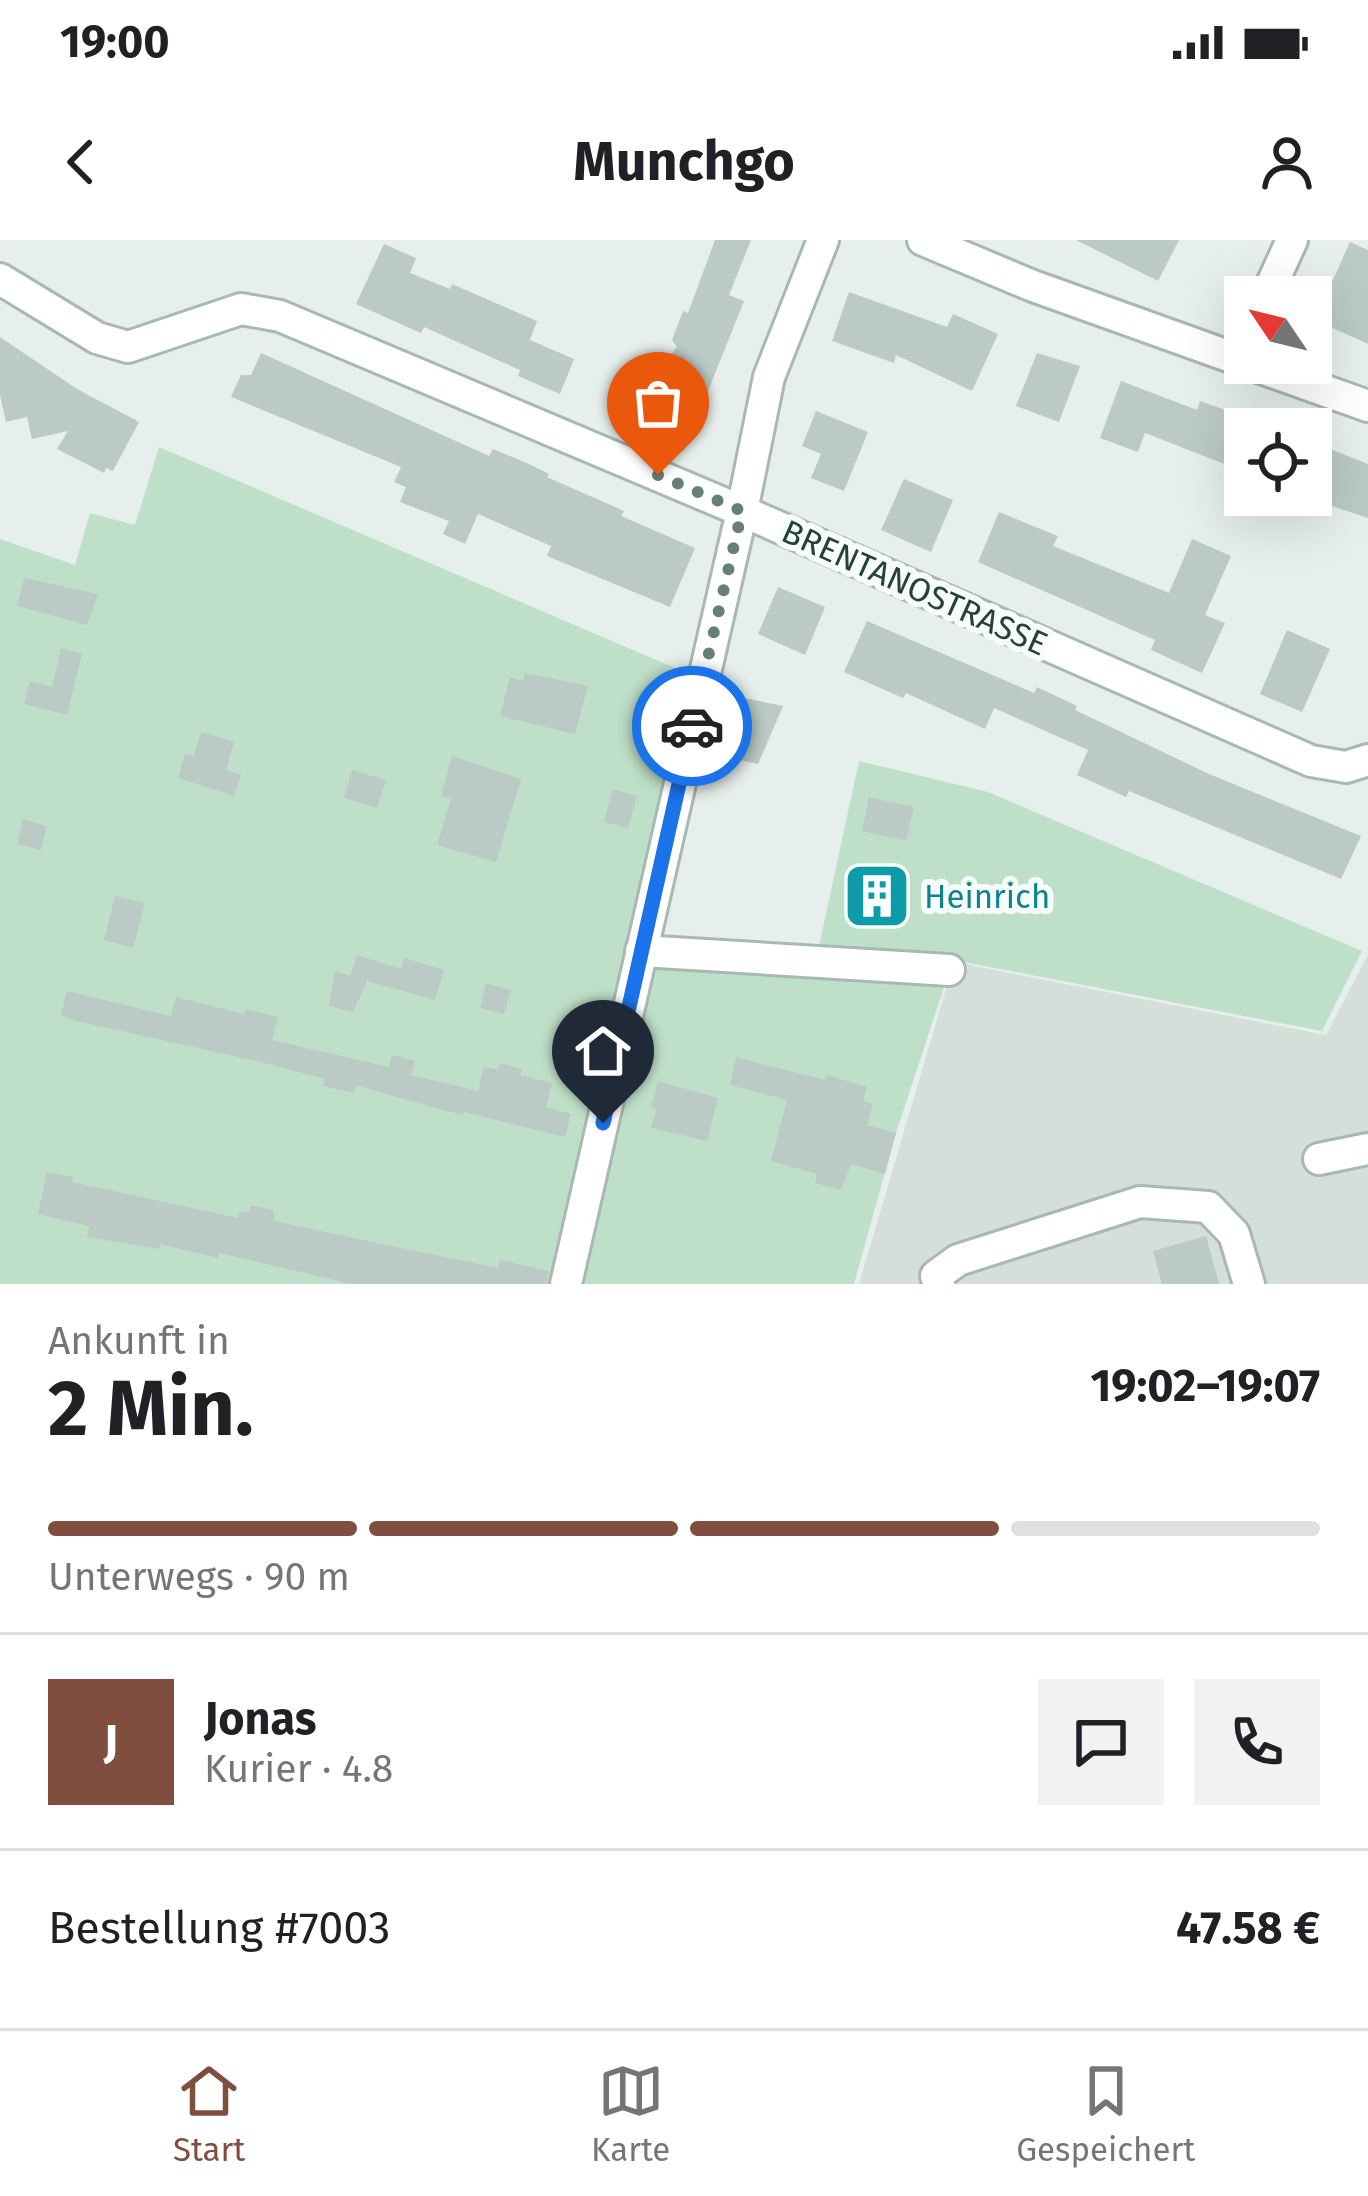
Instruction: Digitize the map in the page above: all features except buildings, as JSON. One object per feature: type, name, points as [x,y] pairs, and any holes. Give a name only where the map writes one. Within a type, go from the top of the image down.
[{"type":"street","points":[[566,1284],[769,377],[823,240]]},
{"type":"street","points":[[923,240],[1034,286],[1224,350]]},
{"type":"street","points":[[1276,276],[1292,240]]},
{"type":"street","name":"BRENTANOSTRASSE","points":[[0,279],[97,338],[128,347],[242,310],[268,312],[742,511],[1311,761],[1346,767],[1368,760]]},
{"type":"street","points":[[1312,384],[1368,406]]},
{"type":"street","points":[[641,951],[950,970]]},
{"type":"street","points":[[1318,1159],[1368,1149]]},
{"type":"street","points":[[939,1284],[936,1276],[958,1260],[1140,1202],[1208,1207],[1234,1234],[1249,1284]]},
{"type":"shaded area","points":[[1368,955],[1368,1284],[859,1284],[954,962],[1326,1035]]},
{"type":"green space","points":[[159,447],[696,677],[629,956],[813,974],[859,761],[988,792],[1362,951],[1322,1031],[953,960],[896,1133],[854,1284],[0,1284],[0,539],[75,565],[90,513],[135,525]]},
{"type":"way so far","points":[[658,475],[742,511],[692,726]]},
{"type":"place","name":"Heinrich","points":[[877,896]]},
{"type":"route","points":[[603,1123],[692,726]]}]
